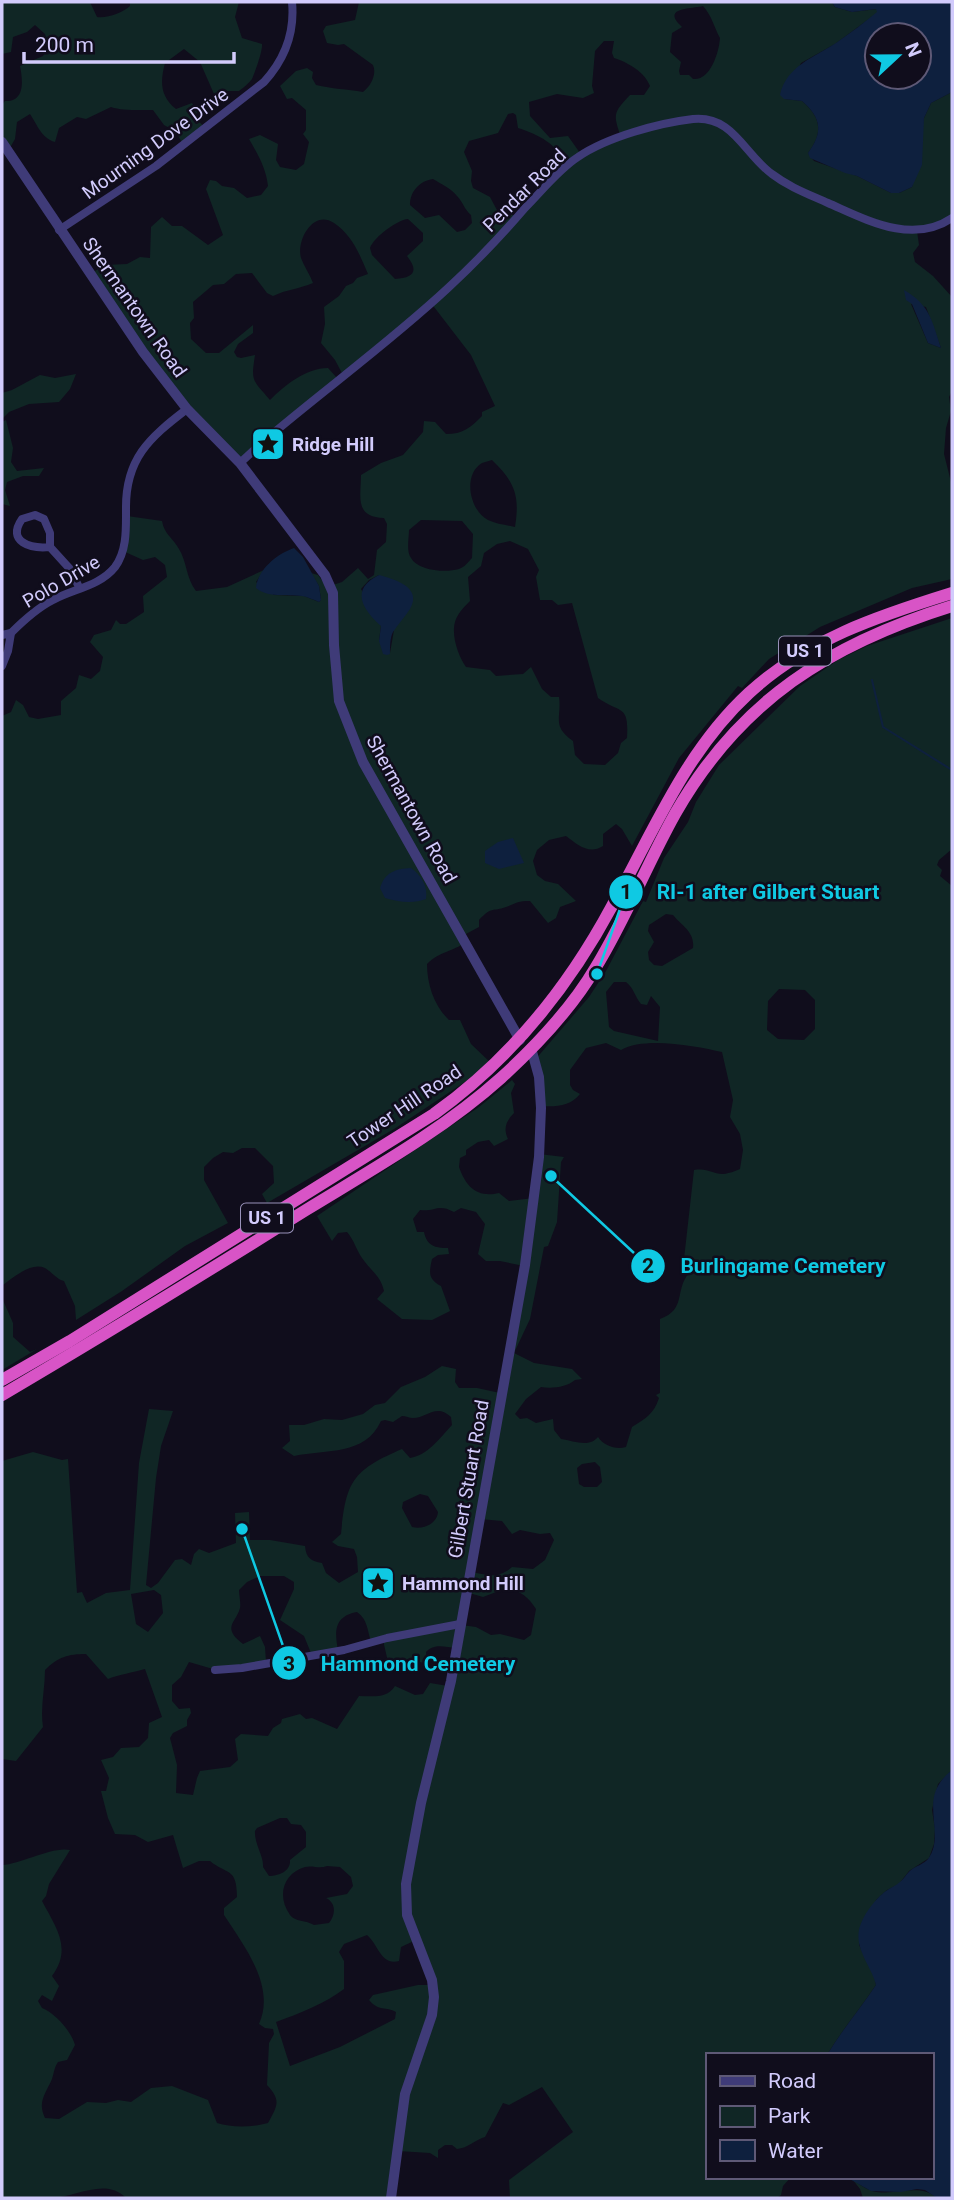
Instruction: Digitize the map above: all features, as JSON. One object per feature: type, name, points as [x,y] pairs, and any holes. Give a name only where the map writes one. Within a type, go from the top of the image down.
[{"type":"highway","name":"Tower Hill Road","points":[[2,1380],[70,1341],[434,1114],[471,1086],[520,1040],[572,975],[684,771],[733,709],[751,691],[791,660],[837,633],[952,593]]},
{"type":"highway","name":"Tower Hill Road","points":[[2,1395],[147,1309],[435,1130],[502,1077],[558,1018],[597,967],[676,811],[703,770],[741,725],[780,690],[845,648],[892,625],[952,606]]},
{"type":"highway","points":[[23,1382],[54,1356],[212,1258],[215,1250]]},
{"type":"street","name":"Mourning Dove Drive","points":[[59,230],[156,166],[264,82],[278,65],[287,46],[292,26],[292,2]]},
{"type":"street","name":"Pendar Road","points":[[240,463],[448,288],[566,166],[591,149],[627,135],[684,121],[712,120],[733,132],[771,174],[803,192],[849,212],[892,229],[916,231],[938,226],[952,218]]},
{"type":"street","name":"Shermantown Road","points":[[2,142],[122,323],[187,409],[240,463],[325,575],[333,593],[339,701],[351,735],[363,762],[520,1040]]},
{"type":"street","name":"Polo Drive","points":[[2,666],[8,651],[6,634],[37,609],[79,587],[100,580],[114,568],[120,559],[126,531],[127,489],[132,466],[152,438],[187,409]]},
{"type":"street","points":[[50,547],[29,547],[21,541],[17,531],[22,519],[34,515],[44,519],[50,533],[50,547],[70,569],[79,587]]},
{"type":"street","name":"Gilbert Stuart Road","points":[[391,2198],[405,2094],[429,2025],[434,1997],[432,1980],[407,1915],[406,1884],[417,1823],[451,1681],[525,1265],[535,1189],[541,1092],[531,1048]]},
{"type":"street","points":[[215,1670],[242,1668],[344,1650],[387,1638],[460,1624]]},
{"type":"green space","points":[[2,2],[90,2],[97,17],[101,17],[124,11],[130,6],[130,2],[239,2],[235,17],[242,38],[262,44],[261,51],[252,79],[239,91],[214,94],[200,62],[184,49],[165,63],[162,82],[167,99],[176,109],[192,103],[198,112],[194,116],[205,128],[183,144],[175,131],[164,125],[153,110],[111,107],[86,119],[77,117],[59,128],[55,142],[43,134],[30,114],[17,122],[15,139],[8,151],[2,141],[2,105],[5,101],[16,98],[21,90],[20,66],[43,56],[48,48],[45,34],[35,25],[27,32],[13,37],[11,52],[2,54]]},
{"type":"green space","points":[[359,2],[832,2],[835,7],[852,12],[877,9],[877,13],[835,44],[801,63],[785,99],[802,101],[817,120],[818,132],[808,153],[814,161],[857,176],[891,193],[899,193],[912,187],[924,118],[931,103],[952,92],[952,218],[917,231],[919,245],[913,253],[915,262],[933,276],[952,297],[952,391],[949,397],[951,411],[946,428],[944,454],[952,486],[952,579],[912,588],[820,627],[769,659],[742,688],[738,686],[679,758],[632,846],[616,824],[603,834],[603,846],[598,849],[584,848],[566,836],[549,840],[537,850],[533,861],[537,875],[545,881],[558,884],[576,901],[560,907],[556,918],[548,923],[530,901],[490,911],[479,920],[479,927],[464,935],[466,942],[427,964],[430,987],[439,1008],[449,1020],[460,1020],[471,1044],[492,1064],[394,1129],[267,1203],[262,1194],[274,1183],[273,1166],[255,1148],[242,1148],[233,1153],[223,1152],[213,1158],[204,1167],[204,1180],[228,1223],[185,1246],[76,1320],[75,1306],[64,1281],[45,1268],[34,1267],[17,1275],[3,1285],[2,1295],[2,716],[11,712],[16,700],[23,705],[29,717],[38,719],[61,715],[61,701],[76,688],[79,675],[91,679],[100,671],[103,657],[90,642],[94,635],[111,630],[116,620],[120,624],[126,624],[144,612],[143,596],[167,577],[165,565],[155,557],[143,560],[123,551],[127,516],[162,521],[182,554],[196,591],[227,587],[264,570],[256,582],[274,595],[304,596],[319,602],[319,586],[311,573],[318,575],[327,587],[342,582],[358,568],[368,579],[374,575],[377,550],[386,542],[387,524],[384,518],[368,514],[361,504],[361,475],[381,463],[403,455],[423,432],[424,421],[435,422],[446,434],[457,433],[466,430],[482,416],[482,412],[495,406],[471,355],[431,303],[343,375],[321,343],[325,324],[324,307],[339,296],[346,286],[368,274],[346,233],[334,223],[319,220],[308,229],[300,251],[313,283],[273,296],[267,293],[252,273],[236,274],[224,284],[213,285],[193,302],[191,339],[206,353],[219,353],[253,325],[253,333],[238,344],[234,352],[241,358],[255,355],[254,380],[270,400],[289,383],[312,371],[328,368],[338,379],[235,463],[175,397],[90,274],[105,265],[127,264],[140,257],[150,258],[151,227],[162,217],[172,226],[182,226],[208,245],[223,235],[206,189],[210,180],[234,188],[247,198],[261,195],[268,186],[263,167],[249,139],[260,135],[278,144],[276,160],[280,167],[296,170],[304,164],[309,142],[303,134],[306,130],[306,110],[292,98],[287,99],[280,86],[296,71],[307,68],[313,72],[312,78],[316,85],[363,92],[374,76],[373,65],[344,44],[327,43],[323,31],[326,26],[355,20]],"holes":[[[703,6],[720,38],[716,58],[709,71],[704,76],[693,79],[689,75],[680,75],[681,62],[670,52],[672,33],[682,27],[674,16],[680,10]],[[604,41],[614,41],[614,58],[635,68],[650,86],[644,95],[630,95],[620,106],[616,118],[621,137],[580,153],[568,136],[550,138],[530,116],[529,102],[557,94],[583,98],[594,93],[592,86],[595,51]],[[508,114],[516,115],[518,128],[547,141],[567,164],[519,216],[498,212],[490,197],[473,188],[472,171],[464,152],[469,141],[498,133]],[[433,179],[449,188],[459,198],[471,215],[472,223],[465,230],[457,232],[439,215],[425,218],[410,205],[416,188]],[[408,219],[423,233],[423,241],[407,256],[413,266],[413,273],[395,279],[372,255],[370,248],[381,234]],[[911,304],[926,307],[941,348],[928,343]],[[492,460],[506,475],[514,490],[517,507],[515,527],[488,520],[473,501],[470,484],[472,476],[482,463]],[[421,520],[462,521],[473,534],[472,558],[465,566],[447,571],[420,566],[409,555],[409,530]],[[510,541],[528,549],[539,570],[536,577],[540,600],[552,600],[558,605],[572,603],[598,698],[622,711],[627,720],[627,738],[621,743],[618,753],[605,765],[584,764],[575,755],[573,741],[560,726],[559,697],[551,697],[542,689],[531,667],[523,674],[496,676],[490,670],[466,667],[463,662],[456,644],[454,625],[470,601],[468,577],[481,566],[484,553],[497,544]],[[379,575],[394,630],[390,653],[379,641],[381,626],[361,589],[369,580]]]},
{"type":"green space","points":[[76,374],[70,389],[59,402],[29,404],[9,412],[2,419],[2,393],[40,375],[55,378]]},
{"type":"green space","points":[[6,420],[13,448],[11,462],[17,471],[44,468],[39,476],[23,476],[7,482],[5,490],[10,506],[2,504],[2,422]]},
{"type":"green space","points":[[952,618],[952,849],[937,865],[942,870],[940,876],[952,886],[952,1770],[938,1784],[932,1810],[934,1844],[929,1858],[909,1871],[899,1884],[876,1900],[859,1945],[876,1985],[828,2053],[706,2053],[706,2179],[789,2179],[783,2186],[781,2195],[777,2198],[510,2198],[509,2180],[573,2132],[542,2087],[509,2105],[503,2103],[485,2137],[465,2147],[457,2149],[452,2145],[445,2145],[438,2150],[438,2158],[430,2153],[398,2151],[391,2198],[126,2198],[118,2192],[100,2189],[52,2198],[2,2198],[2,1865],[63,1849],[70,1850],[42,1901],[60,1937],[61,1956],[52,1976],[59,1986],[52,2001],[42,1995],[38,2001],[42,2008],[62,2023],[75,2045],[67,2060],[58,2062],[56,2066],[42,2102],[45,2118],[59,2119],[87,2102],[131,2102],[151,2088],[172,2086],[208,2100],[217,2123],[229,2126],[268,2123],[277,2103],[267,2085],[269,2043],[274,2034],[273,2029],[259,2024],[264,1995],[261,1981],[248,1953],[224,1915],[224,1908],[237,1897],[233,1876],[210,1861],[199,1861],[183,1868],[173,1835],[148,1842],[135,1835],[115,1834],[108,1818],[101,1791],[106,1791],[109,1778],[101,1760],[113,1757],[121,1748],[139,1747],[148,1738],[149,1723],[162,1717],[145,1669],[108,1679],[86,1654],[69,1656],[54,1662],[45,1670],[43,1727],[16,1761],[2,1759],[2,1461],[33,1452],[62,1460],[68,1459],[77,1593],[82,1592],[87,1603],[106,1593],[130,1590],[139,1463],[149,1409],[173,1411],[161,1446],[156,1478],[146,1585],[151,1588],[158,1583],[175,1560],[182,1559],[191,1565],[194,1554],[199,1549],[209,1553],[236,1543],[235,1513],[249,1512],[250,1540],[270,1540],[305,1546],[310,1558],[322,1563],[326,1573],[339,1583],[358,1572],[354,1549],[332,1542],[341,1534],[346,1501],[355,1480],[362,1471],[402,1449],[410,1458],[422,1453],[452,1425],[451,1417],[436,1411],[412,1418],[402,1416],[393,1422],[385,1420],[355,1446],[294,1456],[282,1448],[290,1441],[289,1425],[304,1425],[324,1419],[342,1420],[363,1414],[375,1405],[385,1403],[401,1387],[442,1366],[456,1369],[455,1382],[459,1388],[477,1388],[500,1393],[524,1266],[486,1261],[478,1254],[485,1224],[476,1212],[461,1208],[454,1212],[440,1208],[420,1210],[413,1219],[417,1232],[424,1232],[432,1245],[448,1248],[449,1254],[438,1255],[432,1259],[430,1272],[434,1281],[441,1286],[450,1311],[432,1320],[402,1319],[377,1299],[384,1291],[383,1286],[347,1232],[338,1233],[332,1241],[317,1216],[479,1107],[512,1080],[515,1084],[511,1093],[514,1113],[506,1125],[508,1139],[494,1146],[489,1140],[478,1142],[466,1150],[466,1155],[460,1158],[459,1167],[473,1189],[484,1194],[499,1193],[509,1201],[534,1198],[539,1154],[564,1157],[561,1162],[557,1222],[548,1246],[544,1247],[530,1319],[514,1353],[534,1363],[572,1369],[582,1379],[559,1387],[541,1387],[526,1399],[515,1414],[520,1419],[527,1418],[536,1423],[553,1419],[554,1430],[561,1439],[586,1443],[598,1437],[610,1447],[626,1447],[632,1427],[652,1412],[659,1398],[656,1395],[660,1393],[660,1319],[674,1310],[689,1273],[684,1259],[694,1170],[725,1174],[740,1169],[743,1150],[740,1134],[730,1117],[733,1100],[722,1052],[656,1043],[621,1050],[606,1043],[586,1048],[570,1070],[570,1085],[580,1094],[568,1103],[553,1106],[542,1106],[534,1061],[589,997],[606,971],[643,901],[646,902],[664,858],[688,822],[696,802],[719,765],[800,686],[838,660],[867,646]],"holes":[[[666,914],[673,915],[690,933],[693,948],[662,966],[654,965],[649,960],[648,952],[654,942],[648,931],[649,925]],[[614,982],[626,982],[641,1004],[647,1005],[651,996],[660,1007],[658,1041],[614,1031],[609,1027],[606,992]],[[779,989],[805,990],[815,1000],[815,1029],[804,1040],[778,1039],[767,1030],[768,1001]],[[595,1462],[600,1467],[602,1482],[597,1487],[584,1487],[579,1484],[577,1468],[582,1464]],[[420,1494],[428,1496],[438,1512],[437,1516],[425,1527],[412,1527],[402,1508],[403,1502]],[[480,1519],[502,1521],[512,1534],[520,1530],[550,1533],[554,1540],[545,1560],[533,1569],[512,1567],[497,1575],[470,1572]],[[260,1576],[284,1576],[294,1582],[294,1589],[280,1620],[304,1636],[311,1653],[338,1650],[338,1625],[344,1617],[357,1612],[365,1622],[371,1641],[383,1640],[388,1662],[396,1667],[408,1659],[424,1663],[427,1661],[426,1652],[433,1647],[456,1648],[448,1686],[430,1683],[423,1694],[415,1695],[395,1686],[384,1695],[359,1696],[337,1729],[312,1718],[306,1719],[300,1714],[282,1719],[268,1736],[241,1734],[235,1739],[238,1760],[230,1767],[200,1771],[193,1795],[176,1793],[177,1765],[170,1738],[173,1733],[187,1726],[191,1713],[190,1708],[179,1709],[172,1701],[172,1685],[181,1677],[189,1662],[213,1669],[266,1662],[265,1647],[260,1636],[243,1644],[231,1629],[240,1608],[239,1590],[247,1582]],[[504,1589],[527,1597],[536,1609],[531,1635],[524,1640],[500,1634],[491,1635],[476,1627],[461,1625],[466,1592],[483,1597]],[[154,1590],[161,1595],[163,1613],[148,1632],[136,1624],[131,1594]],[[280,1818],[287,1818],[291,1824],[301,1825],[306,1832],[306,1847],[290,1860],[289,1867],[284,1872],[269,1876],[263,1867],[256,1841],[257,1828]],[[340,1867],[351,1877],[353,1886],[347,1894],[326,1898],[334,1909],[329,1923],[314,1925],[295,1919],[283,1900],[287,1880],[298,1870]],[[367,1935],[384,1957],[393,1962],[399,1961],[401,1947],[416,1940],[433,1985],[418,1985],[373,1995],[369,2000],[376,2006],[396,2012],[395,2019],[340,2047],[290,2066],[276,2022],[302,2012],[344,1989],[344,1961],[339,1952],[344,1944]]]},
{"type":"green space","points":[[2,1298],[13,1323],[13,1337],[30,1352],[37,1349],[2,1370]]},
{"type":"green space","points":[[853,2180],[872,2191],[914,2190],[930,2193],[937,2198],[863,2198]]},
{"type":"water","points":[[832,2],[952,2],[952,92],[931,103],[924,118],[922,165],[912,187],[899,193],[891,193],[857,176],[810,158],[808,153],[818,132],[817,120],[802,101],[784,99],[780,95],[783,85],[795,69],[863,23],[863,91],[933,91],[933,21],[866,21],[877,12],[876,9],[852,12],[835,7]]},
{"type":"water","points":[[904,290],[925,308],[941,348],[928,343],[912,304],[906,300]]},
{"type":"water","points":[[294,548],[303,557],[319,586],[319,602],[302,596],[266,593],[256,588],[260,575],[269,563]]},
{"type":"water","points":[[379,575],[405,585],[413,595],[410,609],[393,632],[390,654],[387,655],[383,654],[379,641],[381,626],[364,606],[362,599],[364,586]]},
{"type":"water","points":[[513,838],[524,863],[499,869],[485,863],[485,851],[498,842]]},
{"type":"water","points":[[411,868],[423,881],[426,899],[406,902],[385,898],[380,888],[385,878],[395,871]]},
{"type":"water","points":[[952,1770],[952,2198],[937,2198],[925,2190],[917,2189],[901,2192],[871,2191],[850,2179],[933,2179],[933,2053],[828,2053],[876,1985],[859,1944],[859,1930],[863,1919],[882,1894],[928,1859],[935,1832],[934,1795]]},
{"type":"waterway","points":[[872,680],[883,727],[952,770]]},
{"type":"place","name":"Ridge Hill","points":[[268,444]]},
{"type":"place","name":"RI-1 after Gilbert Stuart","points":[[597,974]]},
{"type":"place","name":"Burlingame Cemetery","points":[[551,1176]]},
{"type":"place","name":"Hammond Cemetery","points":[[242,1529]]},
{"type":"place","name":"Hammond Hill","points":[[378,1583]]}]
